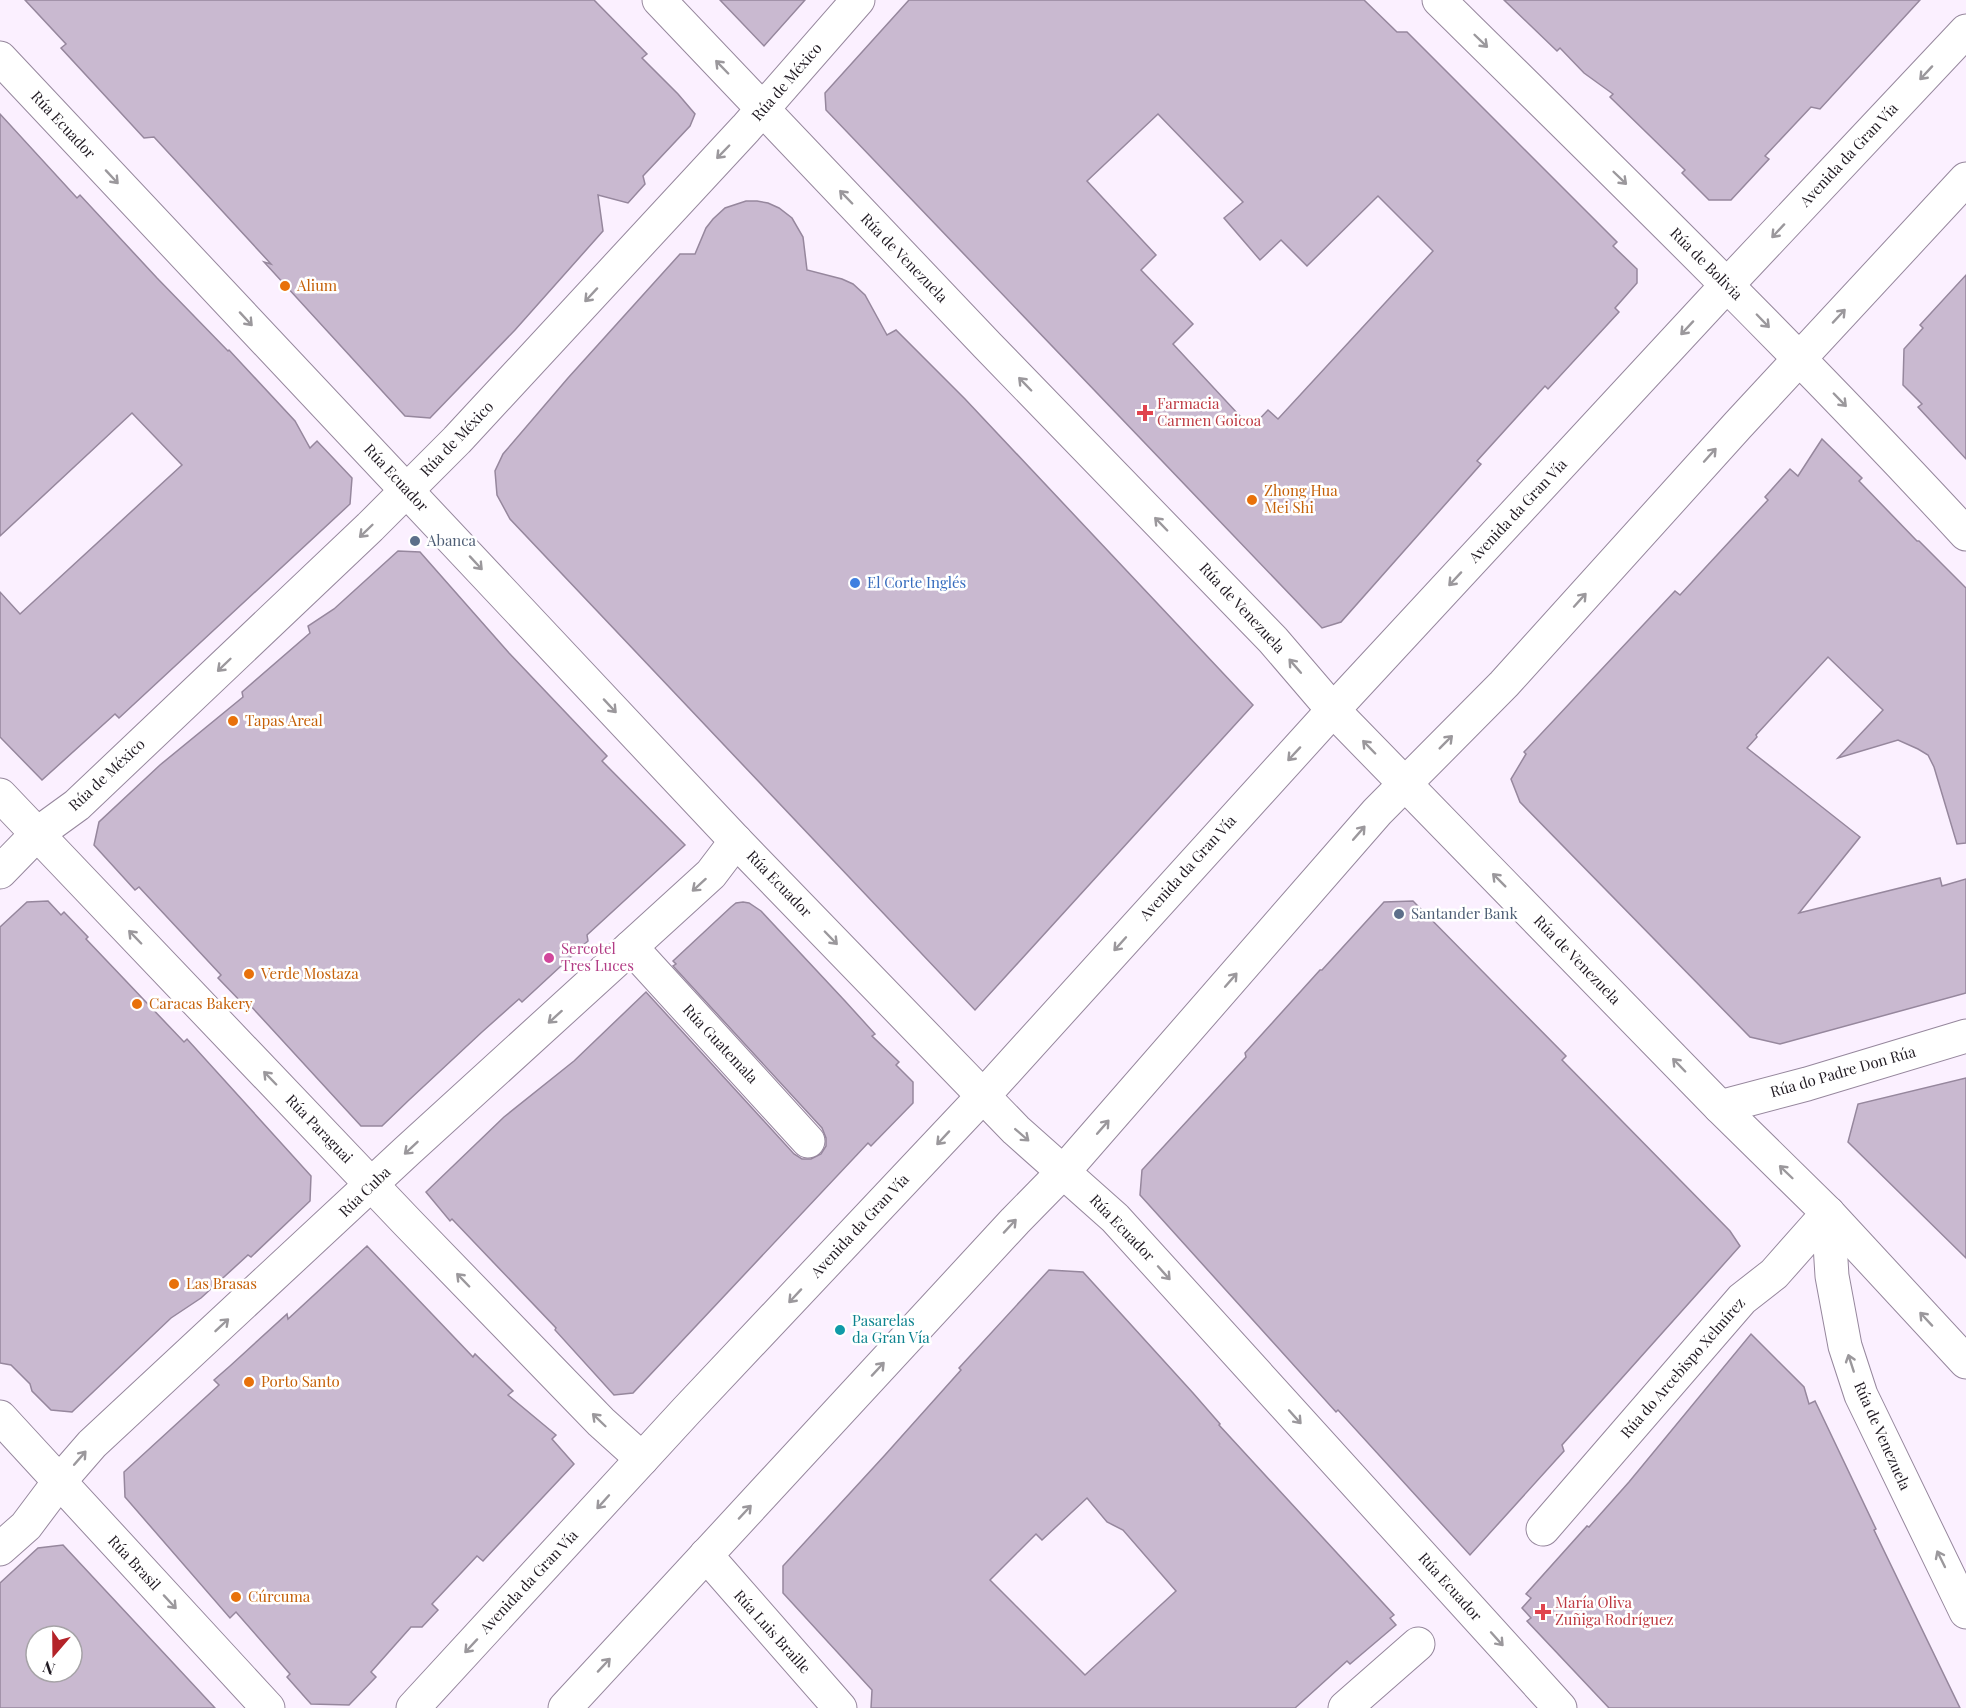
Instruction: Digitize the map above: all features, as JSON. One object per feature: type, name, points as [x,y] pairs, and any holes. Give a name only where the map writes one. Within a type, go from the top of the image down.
[{"type":"street","name":"Rúa de Venezuela","points":[[659,0],[988,346],[1273,640],[1333,710],[1720,1107],[1828,1213],[1966,1362]]},
{"type":"street","name":"Rúa de México","points":[[0,872],[37,834],[77,805],[457,440],[763,109],[858,0]]},
{"type":"street","name":"Rúa de Bolivia","points":[[1439,0],[1727,285],[1882,443],[1966,534]]},
{"type":"street","name":"Avenida da Gran Vía","points":[[413,1708],[642,1459],[983,1095],[1333,710],[1966,31]]},
{"type":"street","name":"Rúa Ecuador","points":[[0,58],[736,841],[1016,1130],[1114,1218],[1560,1708]]},
{"type":"street","points":[[565,1708],[1015,1221],[1064,1171],[1377,812],[1504,684],[1799,358],[1966,179]]},
{"type":"street","name":"Rúa Paraguai","points":[[0,795],[601,1422],[642,1459]]},
{"type":"street","name":"Rúa Cuba","points":[[0,1549],[26,1526],[59,1482],[92,1444],[711,874],[736,841]]},
{"type":"street","name":"Rúa Guatemala","points":[[631,947],[808,1141]]},
{"type":"street","name":"Rúa do Padre Don Rúa","points":[[1720,1107],[1807,1084],[1966,1036]]},
{"type":"street","name":"Rúa de Venezuela","points":[[1828,1213],[1832,1276],[1845,1346],[1861,1395],[1966,1612]]},
{"type":"street","name":"Rúa do Arcebispo Xelmírez","points":[[1543,1529],[1742,1299],[1774,1274],[1828,1213]]},
{"type":"street","name":"Rúa Brasil","points":[[0,1418],[268,1708]]},
{"type":"street","name":"Rúa Luis Braille","points":[[706,1555],[840,1708]]},
{"type":"street","points":[[1345,1708],[1418,1644]]},
{"type":"building","points":[[25,0],[594,0],[647,54],[642,58],[695,114],[690,126],[643,176],[645,184],[628,203],[598,195],[603,231],[515,330],[430,418],[405,416],[264,262],[271,264],[154,137],[144,138],[61,48],[66,44]]},
{"type":"building","points":[[720,0],[805,0],[764,46]]},
{"type":"building","points":[[909,0],[1364,0],[1397,32],[1407,32],[1617,242],[1613,246],[1637,269],[1637,283],[1615,308],[1619,312],[1548,389],[1545,386],[1477,461],[1481,464],[1341,622],[1322,628],[826,110],[825,93]],"holes":[[[1158,114],[1243,202],[1224,218],[1260,260],[1281,240],[1307,266],[1378,196],[1433,251],[1278,419],[1268,410],[1251,428],[1173,344],[1193,324],[1141,270],[1156,255],[1087,181]]]},
{"type":"building","points":[[1504,0],[1920,0],[1820,109],[1811,107],[1765,156],[1769,159],[1731,200],[1709,200],[1682,173],[1685,170],[1610,97],[1613,94],[1584,73],[1560,48],[1557,51]]},
{"type":"building","points":[[0,114],[77,198],[80,195],[295,421],[310,448],[317,441],[352,478],[350,504],[119,718],[115,714],[42,780],[0,737],[0,592],[20,614],[182,465],[132,413],[0,536]]},
{"type":"building","name":"El Corte Inglés","points":[[746,201],[768,203],[792,218],[803,237],[807,270],[842,279],[853,284],[865,295],[887,335],[896,330],[965,399],[1253,705],[975,1010],[510,519],[497,495],[495,471],[503,454],[680,254],[695,254],[706,228],[713,219],[725,208]]},
{"type":"building","points":[[1966,275],[1966,459],[1918,407],[1922,404],[1903,385],[1904,349],[1923,328],[1920,325]]},
{"type":"building","points":[[1822,439],[1862,478],[1859,481],[1966,588],[1966,843],[1957,844],[1934,767],[1928,755],[1898,740],[1838,758],[1883,710],[1828,657],[1756,735],[1757,737],[1747,748],[1860,837],[1799,913],[1940,878],[1942,886],[1966,879],[1966,993],[1780,1044],[1750,1037],[1520,802],[1511,779],[1526,754],[1524,752],[1675,591],[1680,595],[1768,500],[1765,497],[1790,469],[1798,476]]},
{"type":"building","points":[[398,551],[420,552],[509,653],[607,756],[602,761],[685,845],[587,935],[588,941],[522,1002],[519,999],[482,1032],[382,1126],[361,1126],[248,1003],[245,1006],[218,978],[221,975],[139,887],[135,890],[94,845],[99,822],[160,765],[243,697],[242,692],[310,633],[308,626],[334,609]]},
{"type":"building","points":[[48,901],[61,915],[64,912],[88,937],[86,939],[184,1042],[187,1039],[311,1176],[310,1201],[251,1257],[248,1255],[201,1298],[171,1318],[72,1412],[51,1410],[11,1365],[0,1363],[0,927],[27,902]]},
{"type":"building","points":[[1413,901],[1566,1056],[1562,1060],[1730,1231],[1740,1246],[1562,1445],[1564,1451],[1470,1555],[1338,1410],[1336,1412],[1140,1195],[1142,1170],[1246,1057],[1245,1053],[1320,970],[1384,902]]},
{"type":"building","points":[[743,902],[761,911],[875,1034],[872,1036],[899,1062],[896,1065],[913,1082],[913,1103],[871,1146],[868,1143],[633,1393],[614,1395],[555,1330],[556,1328],[452,1219],[450,1221],[426,1192],[504,1117],[574,1061],[646,992],[794,1154],[802,1159],[811,1159],[821,1154],[826,1146],[822,1128],[673,966],[676,964],[673,961],[731,907]]},
{"type":"building","points":[[1966,1078],[1966,1258],[1848,1142],[1858,1104]]},
{"type":"building","points":[[367,1246],[473,1357],[475,1354],[513,1391],[508,1395],[556,1435],[552,1439],[574,1464],[483,1561],[477,1556],[432,1604],[438,1610],[422,1627],[411,1627],[371,1672],[376,1677],[349,1705],[311,1704],[287,1677],[290,1674],[236,1612],[230,1618],[125,1497],[124,1472],[219,1385],[214,1380],[287,1314],[288,1319]]},
{"type":"building","points":[[1049,1270],[1083,1272],[1193,1393],[1219,1425],[1394,1615],[1390,1618],[1396,1625],[1350,1664],[1347,1661],[1295,1708],[871,1708],[872,1690],[783,1593],[783,1566],[961,1370],[959,1368]],"holes":[[[1087,1498],[1107,1522],[1123,1530],[1176,1591],[1085,1675],[990,1580],[1036,1534],[1042,1540]]]},
{"type":"building","points":[[1751,1334],[1804,1387],[1809,1404],[1815,1401],[1960,1708],[1609,1708],[1527,1621],[1531,1618],[1522,1608],[1531,1598],[1526,1594],[1629,1482]]},
{"type":"building","points":[[63,1545],[215,1708],[0,1708],[0,1583],[38,1548]]},
{"type":"place","name":"Alium","points":[[285,286]]},
{"type":"place","name":"Farmacia Carmen Goicoa","points":[[1145,413]]},
{"type":"place","name":"Zhong Hua Mei Shi","points":[[1252,500]]},
{"type":"place","name":"Abanca","points":[[415,541]]},
{"type":"place","name":"El Corte Inglés","points":[[855,583]]},
{"type":"place","name":"Tapas Areal","points":[[233,721]]},
{"type":"place","name":"Santander Bank","points":[[1399,914]]},
{"type":"place","name":"Sercotel Tres Luces","points":[[549,958]]},
{"type":"place","name":"Verde Mostaza","points":[[249,974]]},
{"type":"place","name":"Caracas Bakery","points":[[137,1004]]},
{"type":"place","name":"Las Brasas","points":[[174,1284]]},
{"type":"place","name":"Pasarelas da Gran Vía","points":[[840,1330]]},
{"type":"place","name":"Porto Santo","points":[[249,1382]]},
{"type":"place","name":"Cúrcuma","points":[[236,1597]]},
{"type":"place","name":"María Oliva Zuñiga Rodríguez","points":[[1543,1612]]}]
